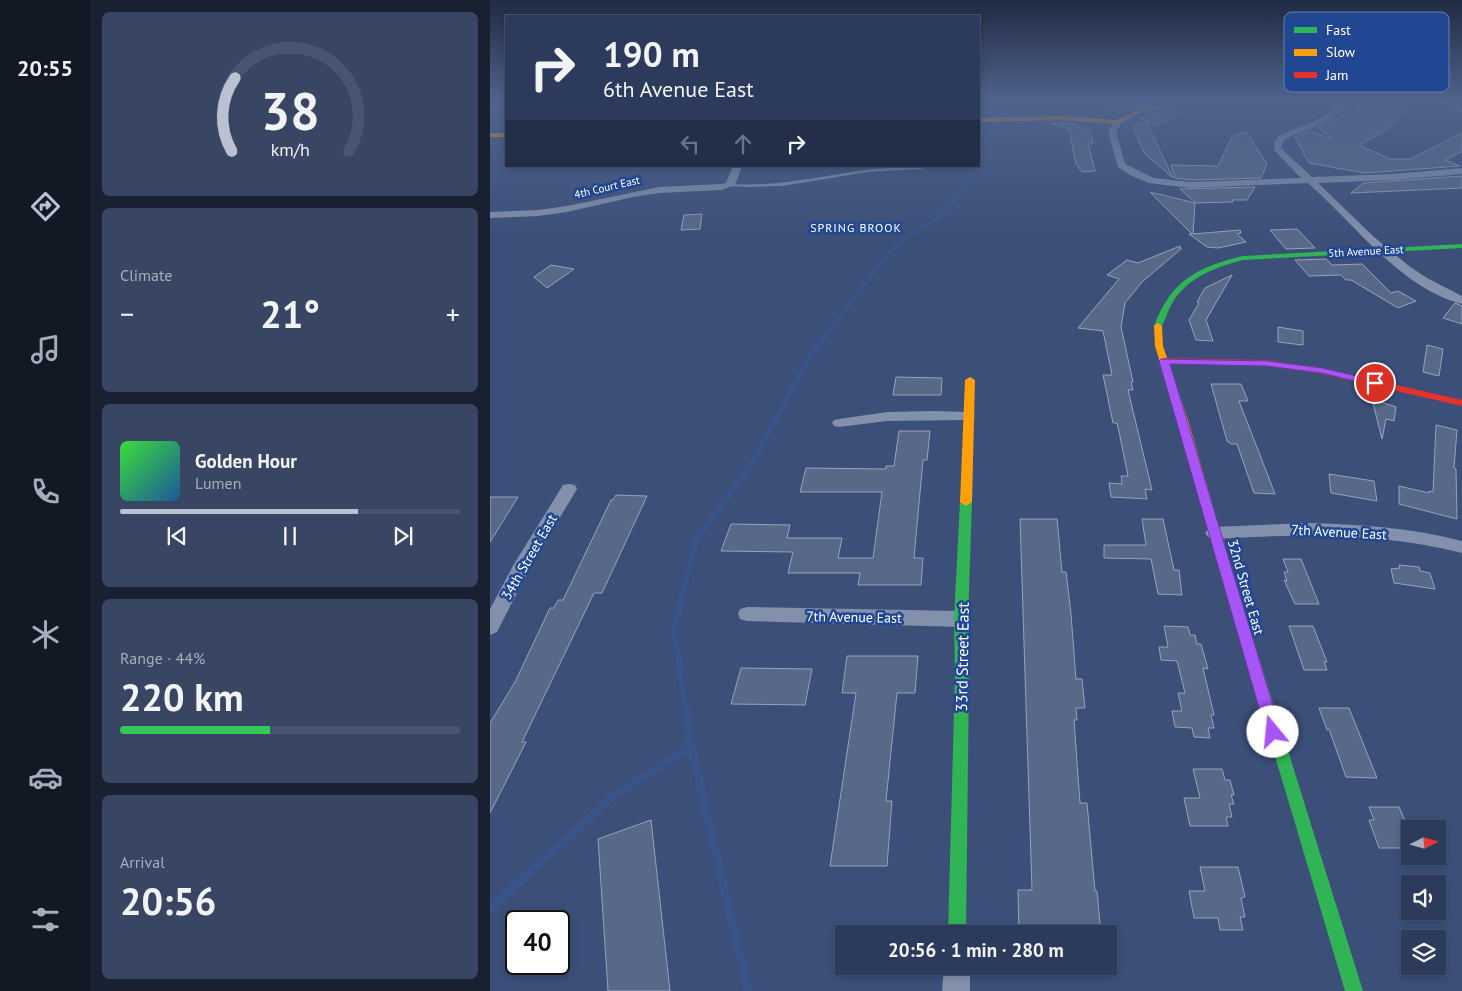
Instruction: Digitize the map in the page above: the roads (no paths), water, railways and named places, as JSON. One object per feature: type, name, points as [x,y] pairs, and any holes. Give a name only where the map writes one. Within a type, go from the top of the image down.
[{"type":"street","points":[[1116,147],[1121,165],[1133,173],[1152,181],[1190,186],[1429,175],[1462,171]]},
{"type":"street","points":[[1278,147],[1280,152],[1384,250],[1422,281],[1462,300]]},
{"type":"street","points":[[730,185],[738,167]]},
{"type":"street","name":"4th Court East","points":[[490,215],[538,213],[660,190],[730,185]]},
{"type":"street","name":"5th Avenue East","points":[[1269,256],[1462,246]]},
{"type":"street","name":"32nd Street East","points":[[1269,256],[1218,264],[1198,272],[1182,283],[1171,296],[1162,311],[1157,328],[1164,361],[1214,533],[1354,991]]},
{"type":"street","points":[[1164,361],[1267,364],[1322,371],[1462,403]]},
{"type":"street","name":"33rd Street East","points":[[957,925],[962,675],[961,619],[965,557],[970,380]]},
{"type":"street","points":[[839,423],[868,417],[968,416]]},
{"type":"street","name":"34th Street East","points":[[490,627],[520,569],[569,489]]},
{"type":"street","name":"7th Avenue East","points":[[1214,533],[1285,529],[1355,531],[1427,538],[1462,547]]},
{"type":"street","name":"7th Avenue East","points":[[747,614],[961,619]]},
{"type":"street","points":[[956,991],[957,975]]},
{"type":"lane","points":[[730,185],[793,185],[868,171],[921,168]]},
{"type":"waterway","points":[[980,151],[982,147]]},
{"type":"waterway","points":[[955,201],[974,173],[974,167]]},
{"type":"waterway","points":[[831,329],[886,256],[902,241],[942,214],[955,200]]},
{"type":"waterway","points":[[728,496],[748,470],[810,356],[832,328]]},
{"type":"waterway","points":[[686,712],[674,630],[696,539],[729,495]]},
{"type":"waterway","points":[[686,711],[691,746]]},
{"type":"waterway","points":[[490,909],[612,797],[691,746]]},
{"type":"waterway","points":[[691,746],[748,991]]},
{"type":"district","name":"SPRING BROOK","points":[[856,227]]}]
